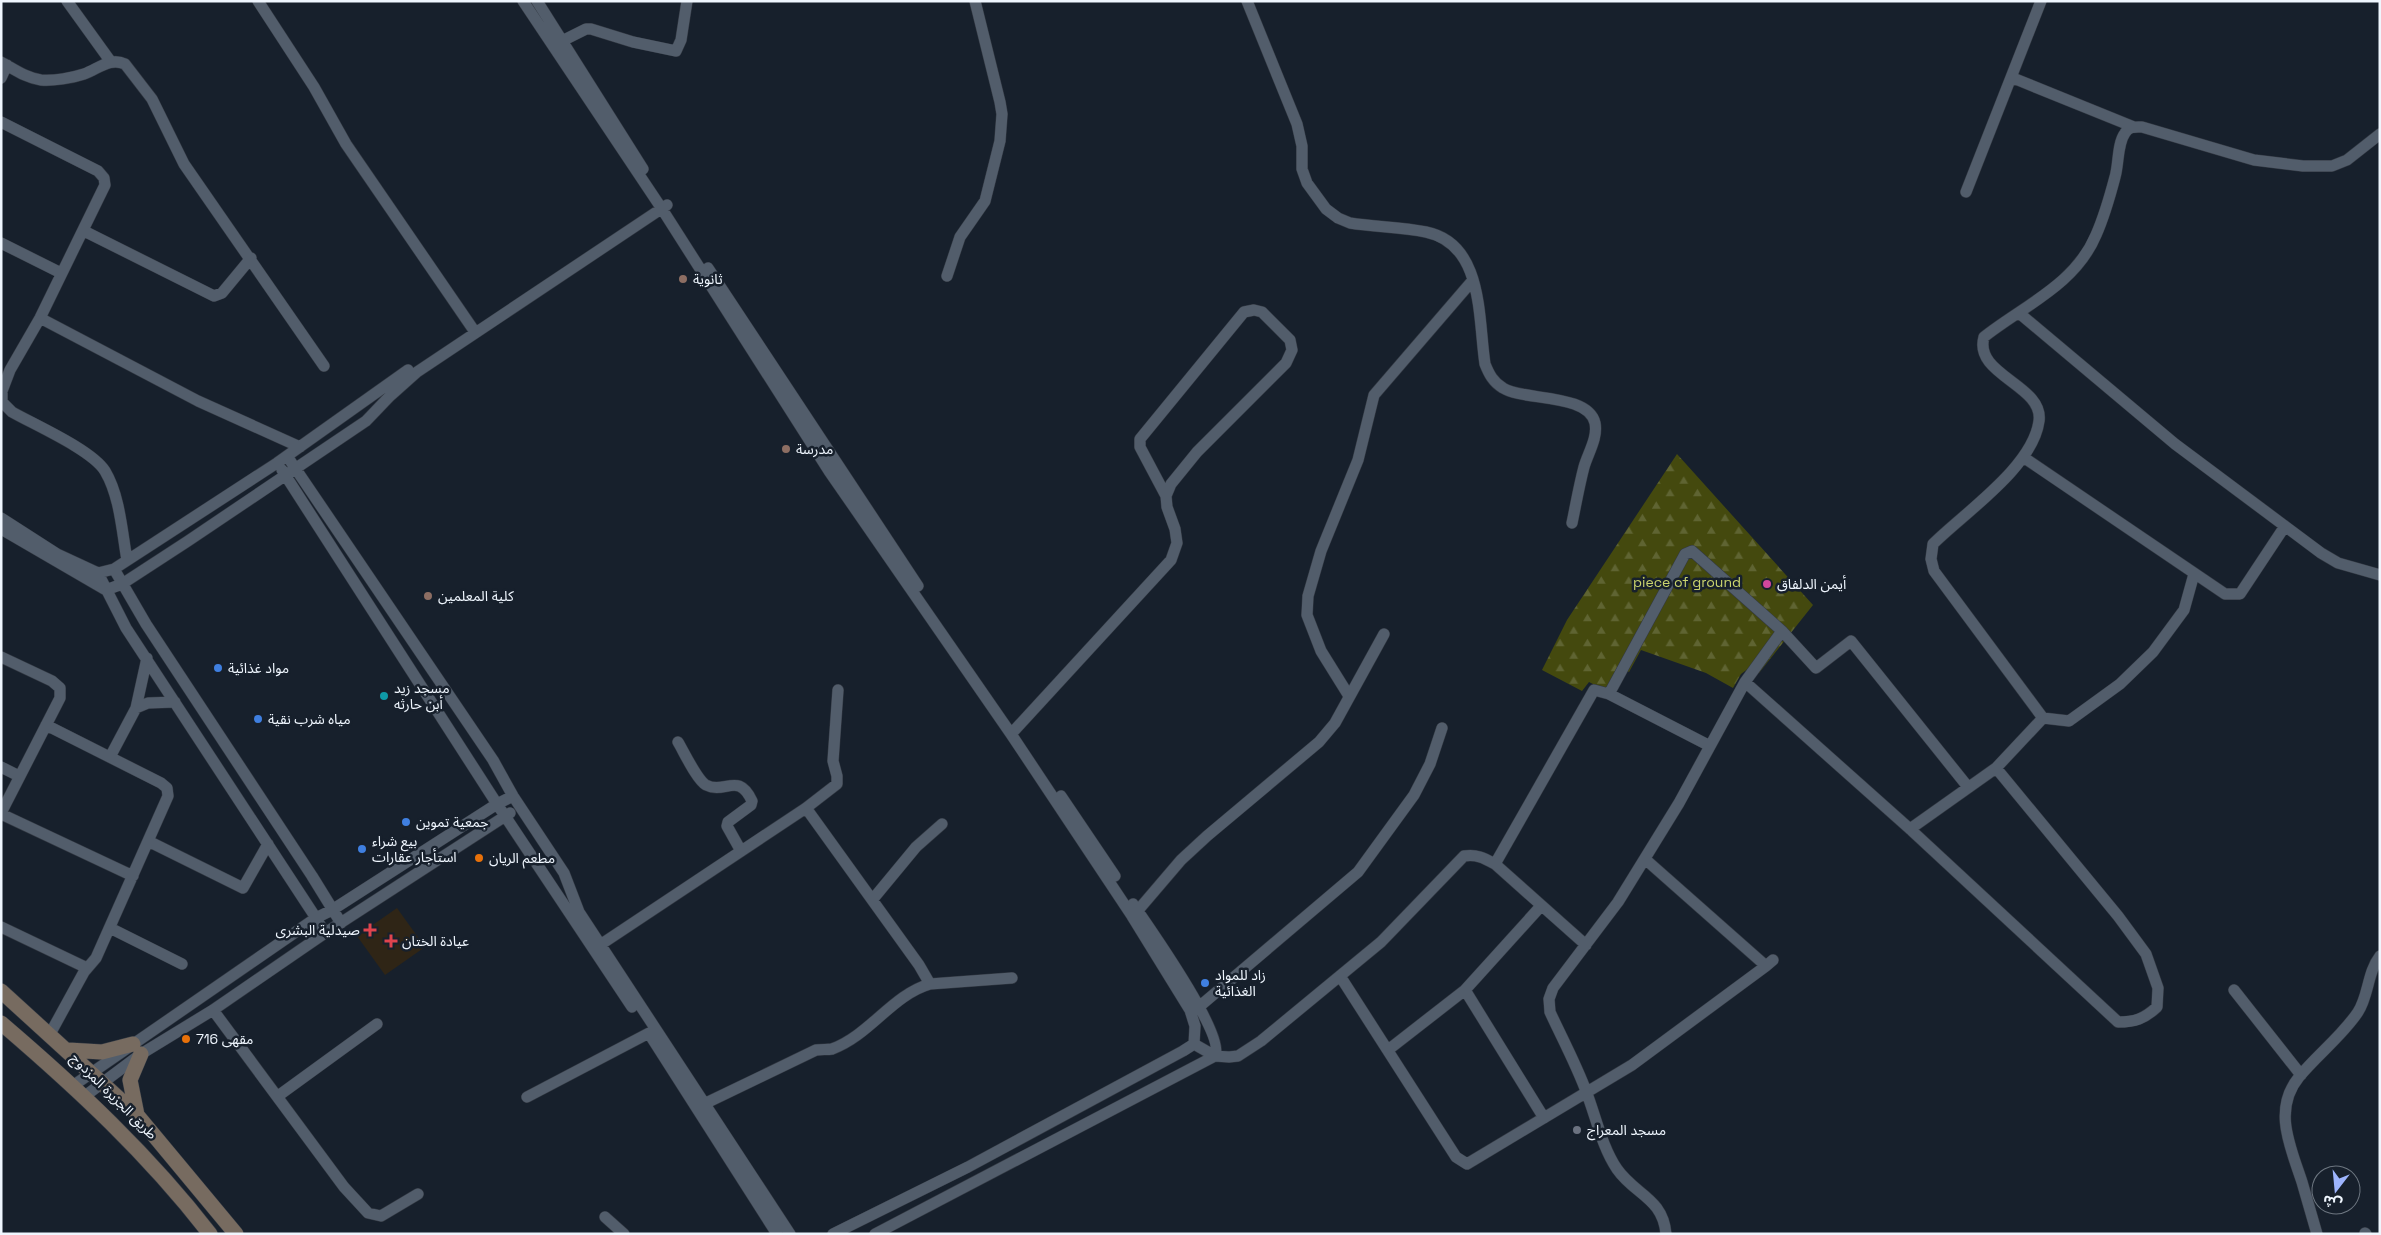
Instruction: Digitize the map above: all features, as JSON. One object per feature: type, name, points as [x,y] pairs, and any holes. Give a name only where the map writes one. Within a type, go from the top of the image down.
[{"type":"main road","name":"طريق الجزيرة المزدوج","points":[[1,991],[68,1050],[137,1115],[236,1234]]},
{"type":"main road","name":"طريق الجزيرة المزدوج","points":[[1,1023],[85,1096],[143,1155],[210,1234]]},
{"type":"main road","points":[[68,1050],[102,1052],[137,1049],[130,1080],[137,1115]]},
{"type":"street","points":[[67,1],[112,62]]},
{"type":"street","points":[[258,1],[314,87],[346,144],[473,329]]},
{"type":"street","points":[[523,1],[556,44],[1013,731],[1200,1006],[1217,1046],[1216,1056]]},
{"type":"street","points":[[537,1],[556,44]]},
{"type":"street","points":[[556,44],[586,29],[592,29],[633,42],[676,51],[682,40],[687,1]]},
{"type":"street","points":[[947,276],[960,237],[984,201],[1000,141],[1002,114],[1000,102],[974,1]]},
{"type":"street","points":[[1247,1],[1297,124],[1301,140],[1302,169],[1316,197],[1326,209],[1338,218],[1350,223],[1427,232],[1445,239],[1464,256],[1473,280],[1485,364],[1490,376],[1504,390],[1546,397],[1586,410],[1595,423],[1594,438],[1582,476],[1572,523]]},
{"type":"street","points":[[1966,192],[2013,78],[2042,1]]},
{"type":"street","points":[[1,78],[4,64],[28,77],[42,80],[84,74],[112,62],[118,61],[125,64],[147,92],[184,164],[324,366]]},
{"type":"street","points":[[2013,78],[2134,127],[2177,136],[2254,160],[2303,166],[2332,166],[2347,160],[2380,134]]},
{"type":"street","points":[[1,122],[98,171],[104,178],[105,185],[84,231],[40,318],[6,368],[2,402],[12,412],[94,457],[105,471],[113,491],[127,560]]},
{"type":"street","points":[[2134,127],[2124,134],[2115,178],[2096,236],[2087,250],[2061,281],[2043,298],[1984,337],[1982,344],[1983,352],[1993,367],[2031,399],[2039,410],[2039,422],[2032,441],[2017,466],[1933,544],[1931,559],[1934,571],[2043,718],[2069,721],[2120,684],[2153,652],[2184,610],[2194,574]]},
{"type":"street","points":[[1,518],[57,554],[98,573],[114,569],[277,463],[473,329],[662,204]]},
{"type":"street","points":[[84,231],[214,296],[222,293],[250,258]]},
{"type":"street","points":[[1,244],[61,274]]},
{"type":"street","points":[[1348,696],[1321,651],[1307,616],[1308,596],[1321,551],[1358,460],[1374,395],[1473,280]]},
{"type":"street","points":[[1013,731],[1171,560],[1177,543],[1175,529],[1167,507],[1166,496],[1140,447],[1140,439],[1244,312],[1254,310],[1262,312],[1290,340],[1292,350],[1286,364],[1184,466],[1171,484],[1166,496]]},
{"type":"street","points":[[2019,313],[2175,444],[2285,526],[2338,563],[2380,575]]},
{"type":"street","points":[[40,318],[198,401],[300,447]]},
{"type":"street","points":[[106,590],[122,584],[366,421],[403,383],[473,329]]},
{"type":"street","points":[[287,456],[493,760],[513,796],[564,873],[579,912],[596,947],[777,1234]]},
{"type":"street","points":[[2023,457],[2225,594],[2240,594],[2285,526]]},
{"type":"street","points":[[277,463],[497,804],[704,1104],[790,1234]]},
{"type":"street","points":[[1,528],[106,590]]},
{"type":"street","points":[[1609,694],[1688,552],[1692,551],[1782,631],[1816,668],[1850,641],[1968,787]]},
{"type":"street","points":[[114,569],[146,624],[341,923]]},
{"type":"street","points":[[98,573],[126,628],[325,933]]},
{"type":"street","points":[[1666,1234],[1662,1214],[1649,1198],[1623,1177],[1613,1163],[1587,1092],[1550,1012],[1549,999],[1553,988],[1618,902],[1710,746],[1745,682],[1782,631]]},
{"type":"street","points":[[1135,913],[1200,842],[1320,742],[1335,723],[1348,696],[1384,634]]},
{"type":"street","points":[[1,657],[52,681],[60,688],[60,698],[1,813],[133,876]]},
{"type":"street","points":[[110,757],[136,708],[147,658]]},
{"type":"street","points":[[1745,682],[1910,829],[2118,1022],[2136,1022],[2146,1017],[2157,1007],[2158,988],[2146,954],[2118,916],[1996,768]]},
{"type":"street","points":[[596,947],[806,808],[836,784],[838,776],[833,761],[838,690]]},
{"type":"street","points":[[1495,864],[1594,690],[1609,694],[1710,746]]},
{"type":"street","points":[[136,708],[148,702],[175,702]]},
{"type":"street","points":[[1910,829],[1996,768],[2043,718]]},
{"type":"street","points":[[46,725],[161,783],[166,788],[168,800],[94,962],[87,968],[50,1034]]},
{"type":"street","points":[[1200,1006],[1358,872],[1414,795],[1430,764],[1442,728]]},
{"type":"street","points":[[678,742],[703,783],[715,787],[735,784],[748,792],[752,801],[751,805],[728,822],[727,826],[741,851]]},
{"type":"street","points":[[1,768],[19,776]]},
{"type":"street","points":[[85,1096],[103,1083],[137,1049],[316,918],[332,910],[497,804],[513,796]]},
{"type":"street","points":[[74,1085],[92,1072],[213,1010],[325,933],[520,807]]},
{"type":"street","points":[[806,808],[919,964],[930,984]]},
{"type":"street","points":[[873,899],[916,847],[942,824]]},
{"type":"street","points":[[148,841],[243,888],[268,844]]},
{"type":"street","points":[[875,1234],[1216,1056],[1238,1056],[1261,1041],[1381,942],[1464,856],[1473,855],[1495,864],[1586,945]]},
{"type":"street","points":[[1340,976],[1456,1157],[1462,1163],[1472,1164],[1544,1118],[1632,1066],[1770,963],[1644,859]]},
{"type":"street","points":[[1388,1050],[1465,990],[1542,906]]},
{"type":"street","points":[[1135,913],[1190,1010],[1195,1026],[1194,1044]]},
{"type":"street","points":[[1,928],[87,968]]},
{"type":"street","points":[[110,928],[182,964]]},
{"type":"street","points":[[2317,1234],[2285,1124],[2285,1107],[2300,1075],[2358,1012],[2365,997],[2373,965],[2380,956]]},
{"type":"street","points":[[704,1104],[816,1050],[831,1049],[858,1034],[911,991],[930,984],[1012,978]]},
{"type":"street","points":[[1465,990],[1544,1118]]},
{"type":"street","points":[[2234,990],[2300,1075]]},
{"type":"street","points":[[213,1010],[344,1187],[368,1213],[381,1216],[418,1194]]},
{"type":"street","points":[[278,1096],[377,1024]]},
{"type":"street","points":[[527,1098],[649,1033]]},
{"type":"street","points":[[1194,1044],[1216,1056]]},
{"type":"street","points":[[832,1234],[968,1167],[1194,1044]]},
{"type":"street","points":[[194,1213],[199,1223],[199,1234]]},
{"type":"street","points":[[605,1216],[624,1234]]},
{"type":"shaded area","name":"عيادة الختان","points":[[397,908],[425,947],[385,975],[357,936]]},
{"type":"green space","name":"piece of ground","points":[[1677,454],[1813,605],[1759,673],[1749,668],[1741,674],[1733,688],[1706,673],[1641,650],[1629,672],[1618,666],[1605,690],[1589,682],[1582,691],[1542,670],[1567,620]]},
{"type":"place","name":"ثانوية","points":[[683,279]]},
{"type":"place","name":"مدرسة","points":[[786,449]]},
{"type":"place","name":"أيمن الدلفاق","points":[[1767,584]]},
{"type":"place","name":"كلية المعلمين","points":[[428,596]]},
{"type":"place","name":"مواد غذائية","points":[[218,668]]},
{"type":"place","name":"مسجد زيد أبن حارثه","points":[[384,696]]},
{"type":"place","name":"مياه شرب نقية","points":[[258,719]]},
{"type":"place","name":"جمعية تموين","points":[[406,822]]},
{"type":"place","name":"بيع شراء استأجار عقارات","points":[[362,849]]},
{"type":"place","name":"مطعم الريان","points":[[479,858]]},
{"type":"place","name":"صيدلية البشرى","points":[[370,930]]},
{"type":"place","name":"عيادة الختان","points":[[391,941]]},
{"type":"place","name":"زاد للمواد الغذائية","points":[[1205,983]]},
{"type":"place","name":"مقهى 716","points":[[186,1039]]},
{"type":"place","name":"مسجد المعراج","points":[[1577,1130]]}]
